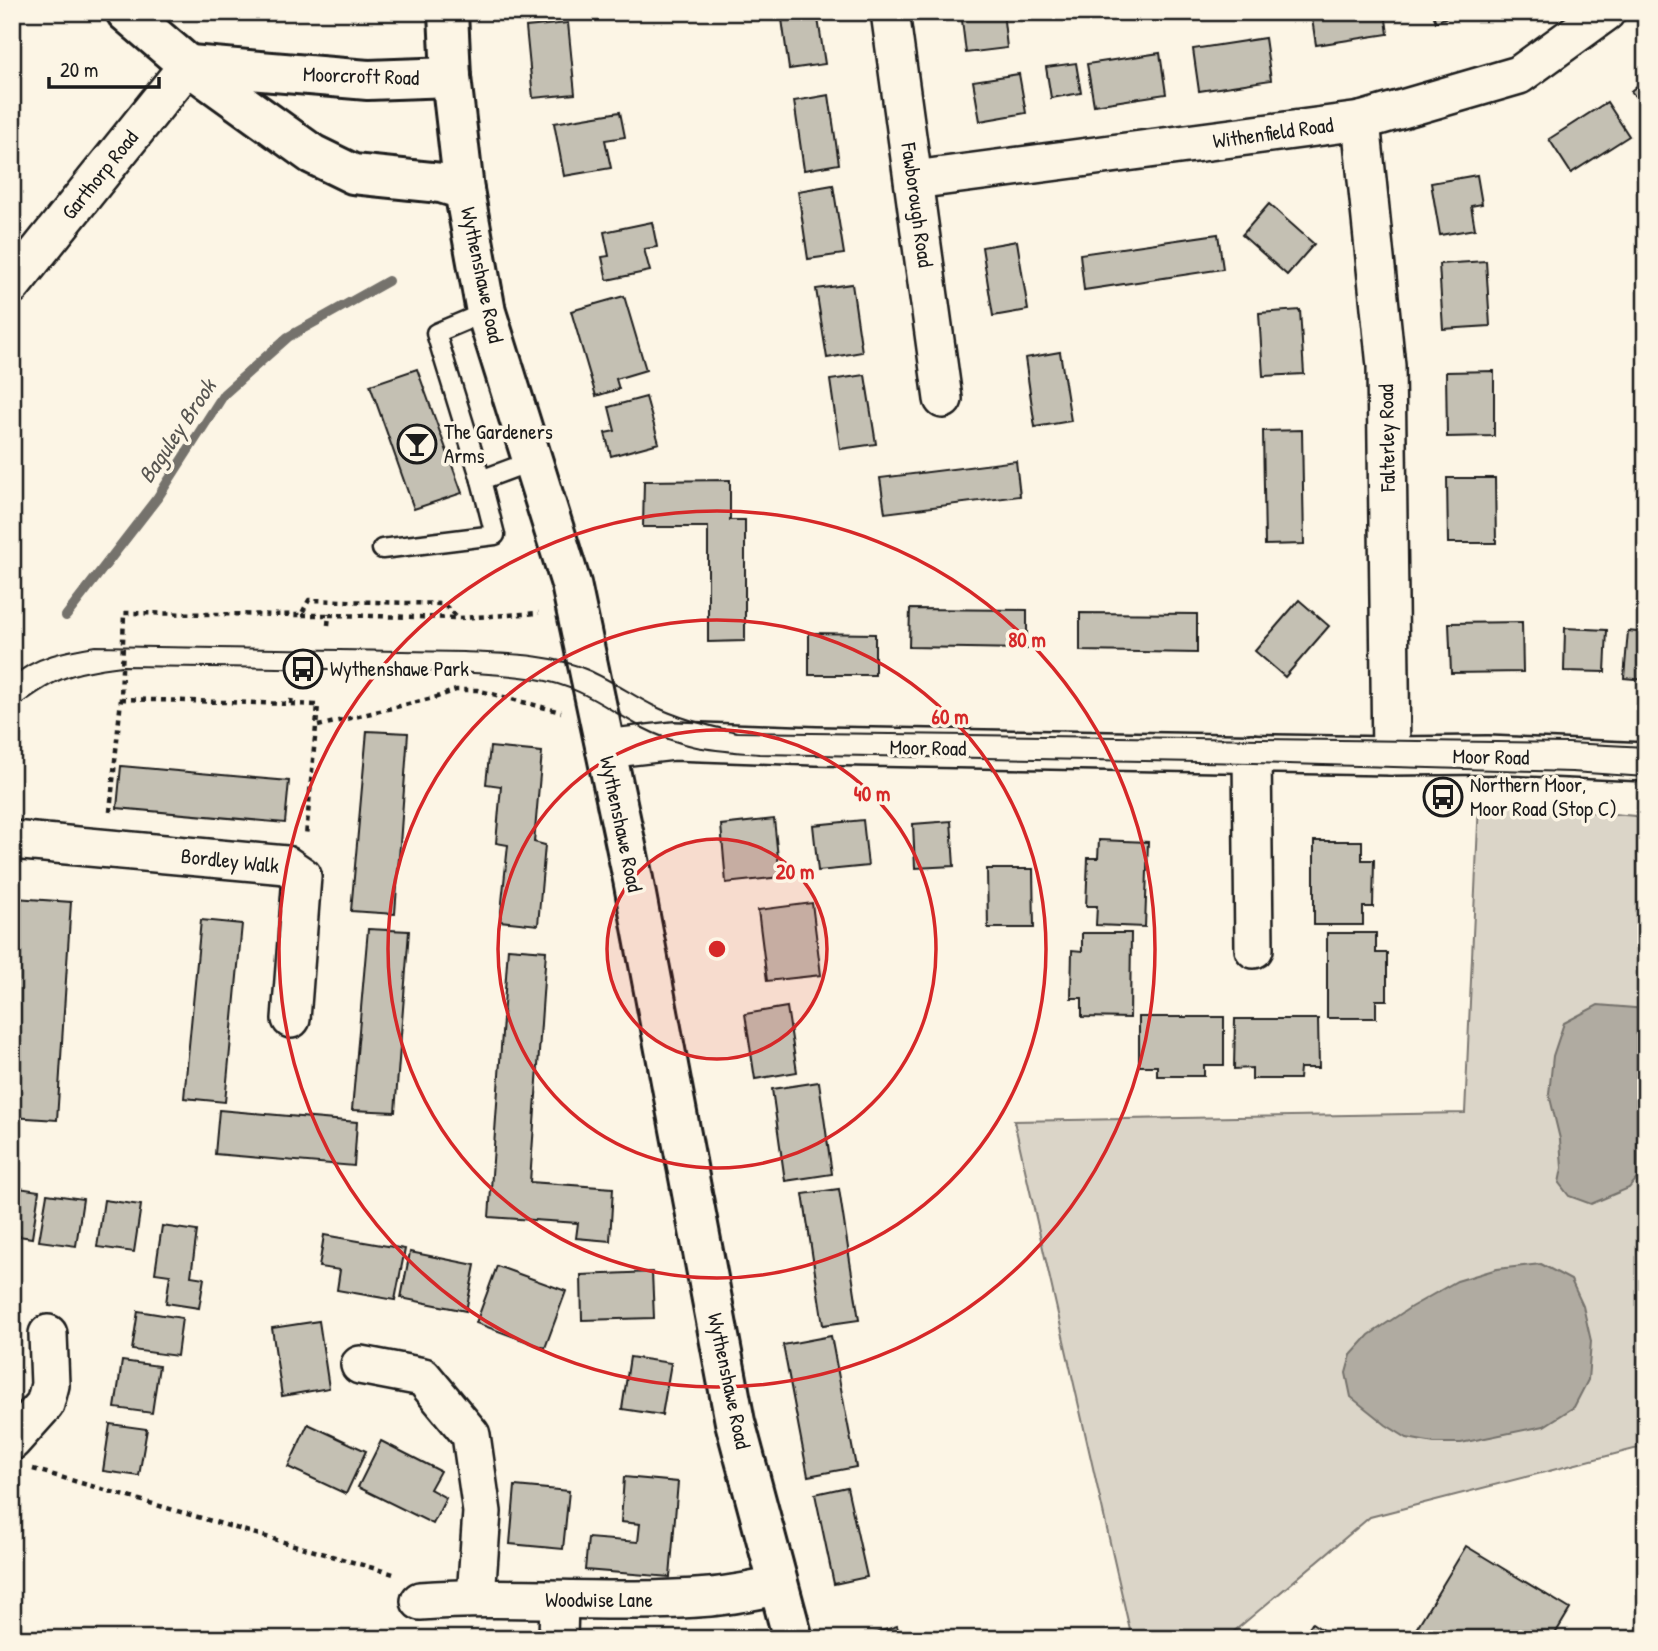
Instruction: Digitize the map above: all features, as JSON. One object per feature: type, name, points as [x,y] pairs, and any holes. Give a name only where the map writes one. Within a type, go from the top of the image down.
[{"type":"main road","points":[[126,12],[188,65],[312,154],[353,173],[441,183],[464,190]]},
{"type":"main road","name":"Wythenshawe Road","points":[[449,12],[451,77],[464,190],[486,312],[571,584],[633,879],[735,1422],[793,1639]]},
{"type":"main road","name":"Moorcroft Road","points":[[188,65],[368,80],[451,77]]},
{"type":"street","name":"Fawborough Road","points":[[890,12],[943,399]]},
{"type":"street","name":"Withenfield Road","points":[[914,180],[1361,121],[1519,75],[1606,12]]},
{"type":"street","name":"Garthorp Road","points":[[12,285],[188,65]]},
{"type":"street","name":"Falterley Road","points":[[1361,121],[1386,366],[1391,756]]},
{"type":"street","name":"Moor Road","points":[[602,736],[816,746],[1391,756],[1488,755],[1646,762]]},
{"type":"street","points":[[1252,753],[1254,949]]},
{"type":"street","name":"Bordley Walk","points":[[12,841],[286,865],[302,876],[291,1019]]},
{"type":"street","points":[[19,1454],[46,1404],[50,1385],[48,1334]]},
{"type":"street","points":[[360,1365],[424,1377],[471,1435],[482,1512],[476,1597]]},
{"type":"street","name":"Woodwise Lane","points":[[409,1588],[476,1597],[559,1601],[712,1597],[778,1586]]},
{"type":"street","points":[[558,1639],[559,1601]]},
{"type":"lane","points":[[382,549],[495,535],[436,333],[486,312]]},
{"type":"lane","points":[[481,480],[533,461]]},
{"type":"path","points":[[301,615],[309,600],[443,604],[459,618]]},
{"type":"path","points":[[106,849],[121,699],[124,613],[459,618],[551,612],[578,615]]},
{"type":"path","points":[[328,625],[329,615]]},
{"type":"path","points":[[318,726],[456,690],[477,690],[602,736]]},
{"type":"path","points":[[291,704],[292,695]]},
{"type":"path","points":[[121,699],[318,705],[302,876]]},
{"type":"path","points":[[19,1454],[409,1588]]},
{"type":"shaded area","points":[[1479,802],[1646,817],[1646,1446],[1370,1517],[1225,1639],[1132,1639],[1014,1121],[1465,1113]]},
{"type":"shaded area","points":[[1598,1005],[1646,1009],[1646,1168],[1629,1188],[1591,1204],[1569,1196],[1559,1183],[1562,1168],[1560,1139],[1549,1094],[1553,1056],[1564,1023]]},
{"type":"shaded area","points":[[1541,1264],[1571,1280],[1583,1306],[1591,1341],[1588,1380],[1574,1407],[1544,1426],[1461,1443],[1434,1443],[1407,1438],[1351,1397],[1346,1373],[1351,1355],[1369,1335],[1457,1281],[1497,1269]]},
{"type":"building","points":[[781,12],[817,12],[825,64],[789,69]]},
{"type":"building","points":[[961,12],[1003,12],[1007,48],[966,53]]},
{"type":"building","points":[[1311,12],[1385,12],[1388,34],[1316,45]]},
{"type":"building","points":[[1432,12],[1459,12],[1436,22]]},
{"type":"building","points":[[568,23],[575,94],[533,98],[526,27]]},
{"type":"building","points":[[1265,38],[1271,80],[1199,91],[1193,49]]},
{"type":"building","points":[[1160,53],[1166,94],[1094,105],[1087,64]]},
{"type":"building","points":[[1076,63],[1081,93],[1051,98],[1046,67]]},
{"type":"building","points":[[1019,74],[1026,113],[980,121],[973,81]]},
{"type":"building","points":[[1646,78],[1646,110],[1631,91]]},
{"type":"building","points":[[829,95],[839,164],[804,170],[794,101]]},
{"type":"building","points":[[1607,102],[1629,136],[1571,173],[1549,139]]},
{"type":"building","points":[[620,112],[625,137],[605,140],[611,168],[564,176],[554,123]]},
{"type":"building","points":[[1477,175],[1482,204],[1471,206],[1475,229],[1440,235],[1431,183]]},
{"type":"building","points":[[833,185],[844,254],[808,259],[798,191]]},
{"type":"building","points":[[1269,204],[1314,244],[1287,275],[1242,235]]},
{"type":"building","points":[[652,222],[657,247],[644,249],[650,271],[607,280],[602,257],[609,256],[604,232]]},
{"type":"building","points":[[1218,234],[1223,269],[1084,290],[1080,254]]},
{"type":"building","points":[[1017,241],[1028,310],[993,316],[982,247]]},
{"type":"building","points":[[1486,261],[1490,326],[1443,329],[1439,264]]},
{"type":"building","points":[[852,284],[862,352],[827,358],[816,289]]},
{"type":"building","points":[[624,296],[646,370],[616,379],[619,389],[596,396],[571,311]]},
{"type":"building","points":[[1300,310],[1304,374],[1263,376],[1259,313]]},
{"type":"building","points":[[1060,352],[1071,421],[1035,427],[1025,358]]},
{"type":"building","points":[[417,369],[462,493],[414,509],[370,385]]},
{"type":"building","points":[[1494,371],[1494,436],[1447,437],[1446,372]]},
{"type":"building","points":[[865,375],[876,444],[840,449],[830,380]]},
{"type":"building","points":[[646,397],[659,443],[611,456],[605,433],[615,431],[609,407]]},
{"type":"building","points":[[1302,430],[1304,544],[1265,545],[1263,431]]},
{"type":"building","points":[[1016,461],[1020,496],[885,513],[880,478]]},
{"type":"building","points":[[1447,478],[1495,478],[1496,543],[1448,543]]},
{"type":"building","points":[[730,480],[730,520],[745,520],[745,641],[708,642],[708,527],[643,527],[644,481]]},
{"type":"building","points":[[1299,600],[1329,626],[1285,677],[1255,651]]},
{"type":"building","points":[[910,609],[1027,610],[1027,649],[909,647]]},
{"type":"building","points":[[1080,613],[1197,614],[1197,653],[1080,651]]},
{"type":"building","points":[[1522,622],[1523,672],[1451,673],[1449,623]]},
{"type":"building","points":[[1565,628],[1607,630],[1605,672],[1564,671]]},
{"type":"building","points":[[1628,631],[1646,633],[1646,680],[1624,678]]},
{"type":"building","points":[[809,633],[875,634],[875,675],[809,675]]},
{"type":"building","points":[[367,731],[408,733],[395,914],[351,911]]},
{"type":"building","points":[[490,747],[542,752],[534,842],[545,845],[538,925],[500,921],[508,845],[496,843],[501,786],[486,784]]},
{"type":"building","points":[[121,766],[289,781],[285,823],[117,808]]},
{"type":"building","points":[[774,819],[780,877],[726,883],[721,825]]},
{"type":"building","points":[[863,820],[868,866],[818,871],[813,825]]},
{"type":"building","points":[[951,821],[954,866],[915,868],[913,824]]},
{"type":"building","points":[[1099,840],[1148,842],[1145,927],[1096,925],[1097,906],[1086,906],[1088,858],[1098,858]]},
{"type":"building","points":[[1314,841],[1362,841],[1362,860],[1374,860],[1373,907],[1363,907],[1363,925],[1314,925]]},
{"type":"building","points":[[987,869],[1033,869],[1034,928],[988,928]]},
{"type":"building","points":[[15,898],[71,902],[57,1120],[12,1117],[12,944]]},
{"type":"building","points":[[812,903],[821,975],[767,981],[758,910]]},
{"type":"building","points":[[201,920],[242,924],[225,1102],[184,1098]]},
{"type":"building","points":[[368,929],[409,931],[395,1112],[352,1110]]},
{"type":"building","points":[[1082,933],[1131,933],[1130,1018],[1082,1017],[1082,998],[1071,998],[1072,950],[1082,951]]},
{"type":"building","points":[[1327,933],[1376,933],[1376,953],[1387,953],[1387,1000],[1376,1000],[1376,1018],[1327,1018]]},
{"type":"building","points":[[508,948],[546,951],[530,1182],[613,1188],[610,1241],[576,1238],[578,1223],[489,1217]]},
{"type":"building","points":[[787,1007],[797,1072],[755,1079],[745,1014]]},
{"type":"building","points":[[1139,1017],[1224,1017],[1224,1065],[1204,1065],[1204,1076],[1157,1076],[1157,1066],[1139,1066]]},
{"type":"building","points":[[1235,1019],[1318,1019],[1319,1068],[1300,1068],[1299,1079],[1252,1079],[1252,1068],[1234,1069]]},
{"type":"building","points":[[819,1082],[832,1174],[785,1181],[772,1089]]},
{"type":"building","points":[[219,1110],[357,1122],[354,1166],[215,1154]]},
{"type":"building","points":[[12,1187],[39,1191],[32,1238],[12,1235]]},
{"type":"building","points":[[839,1189],[859,1320],[823,1325],[803,1194]]},
{"type":"building","points":[[47,1194],[83,1199],[76,1246],[39,1241]]},
{"type":"building","points":[[104,1200],[141,1205],[134,1252],[97,1247]]},
{"type":"building","points":[[162,1226],[197,1231],[191,1276],[204,1278],[199,1308],[166,1303],[170,1275],[155,1273]]},
{"type":"building","points":[[324,1235],[405,1249],[395,1300],[337,1290],[340,1270],[319,1267]]},
{"type":"building","points":[[410,1252],[475,1265],[466,1311],[401,1298]]},
{"type":"building","points":[[497,1266],[566,1291],[545,1348],[476,1323]]},
{"type":"building","points":[[652,1272],[654,1318],[582,1320],[581,1275]]},
{"type":"building","points":[[138,1311],[182,1318],[177,1356],[132,1350]]},
{"type":"building","points":[[319,1321],[329,1388],[282,1396],[272,1328]]},
{"type":"building","points":[[831,1336],[856,1467],[808,1476],[783,1345]]},
{"type":"building","points":[[630,1357],[671,1363],[662,1415],[622,1409]]},
{"type":"building","points":[[122,1361],[159,1366],[152,1413],[115,1408]]},
{"type":"building","points":[[110,1424],[147,1429],[139,1476],[103,1471]]},
{"type":"building","points":[[308,1424],[366,1451],[346,1494],[288,1467]]},
{"type":"building","points":[[381,1441],[440,1471],[430,1489],[446,1498],[433,1524],[358,1487]]},
{"type":"building","points":[[624,1477],[678,1482],[670,1577],[585,1570],[588,1538],[638,1542],[640,1524],[621,1522]]},
{"type":"building","points":[[515,1486],[569,1491],[563,1549],[510,1544]]},
{"type":"building","points":[[847,1487],[867,1577],[834,1584],[815,1494]]},
{"type":"building","points":[[1466,1546],[1570,1609],[1552,1639],[1410,1639]]},
{"type":"building","points":[[1312,1623],[1336,1639],[1301,1639]]},
{"type":"building","points":[[897,1626],[901,1639],[858,1639]]},
{"type":"waterway","name":"Baguley Brook","points":[[66,616],[158,497],[224,394],[288,337],[388,281]]},
{"type":"tram line","points":[[12,677],[41,659],[95,646],[495,653],[542,657],[573,664],[597,674],[664,711],[737,732],[1568,743],[1646,747]]},
{"type":"tram line","points":[[12,711],[39,691],[75,674],[122,666],[459,672],[517,676],[552,682],[579,692],[641,727],[671,740],[742,753],[1253,763],[1572,772],[1646,777]]},
{"type":"place","name":"The Gardeners Arms","points":[[417,444]]},
{"type":"place","name":"Wythenshawe Park","points":[[303,669]]},
{"type":"place","name":"Northern Moor, Moor Road (Stop C)","points":[[1443,797]]}]
